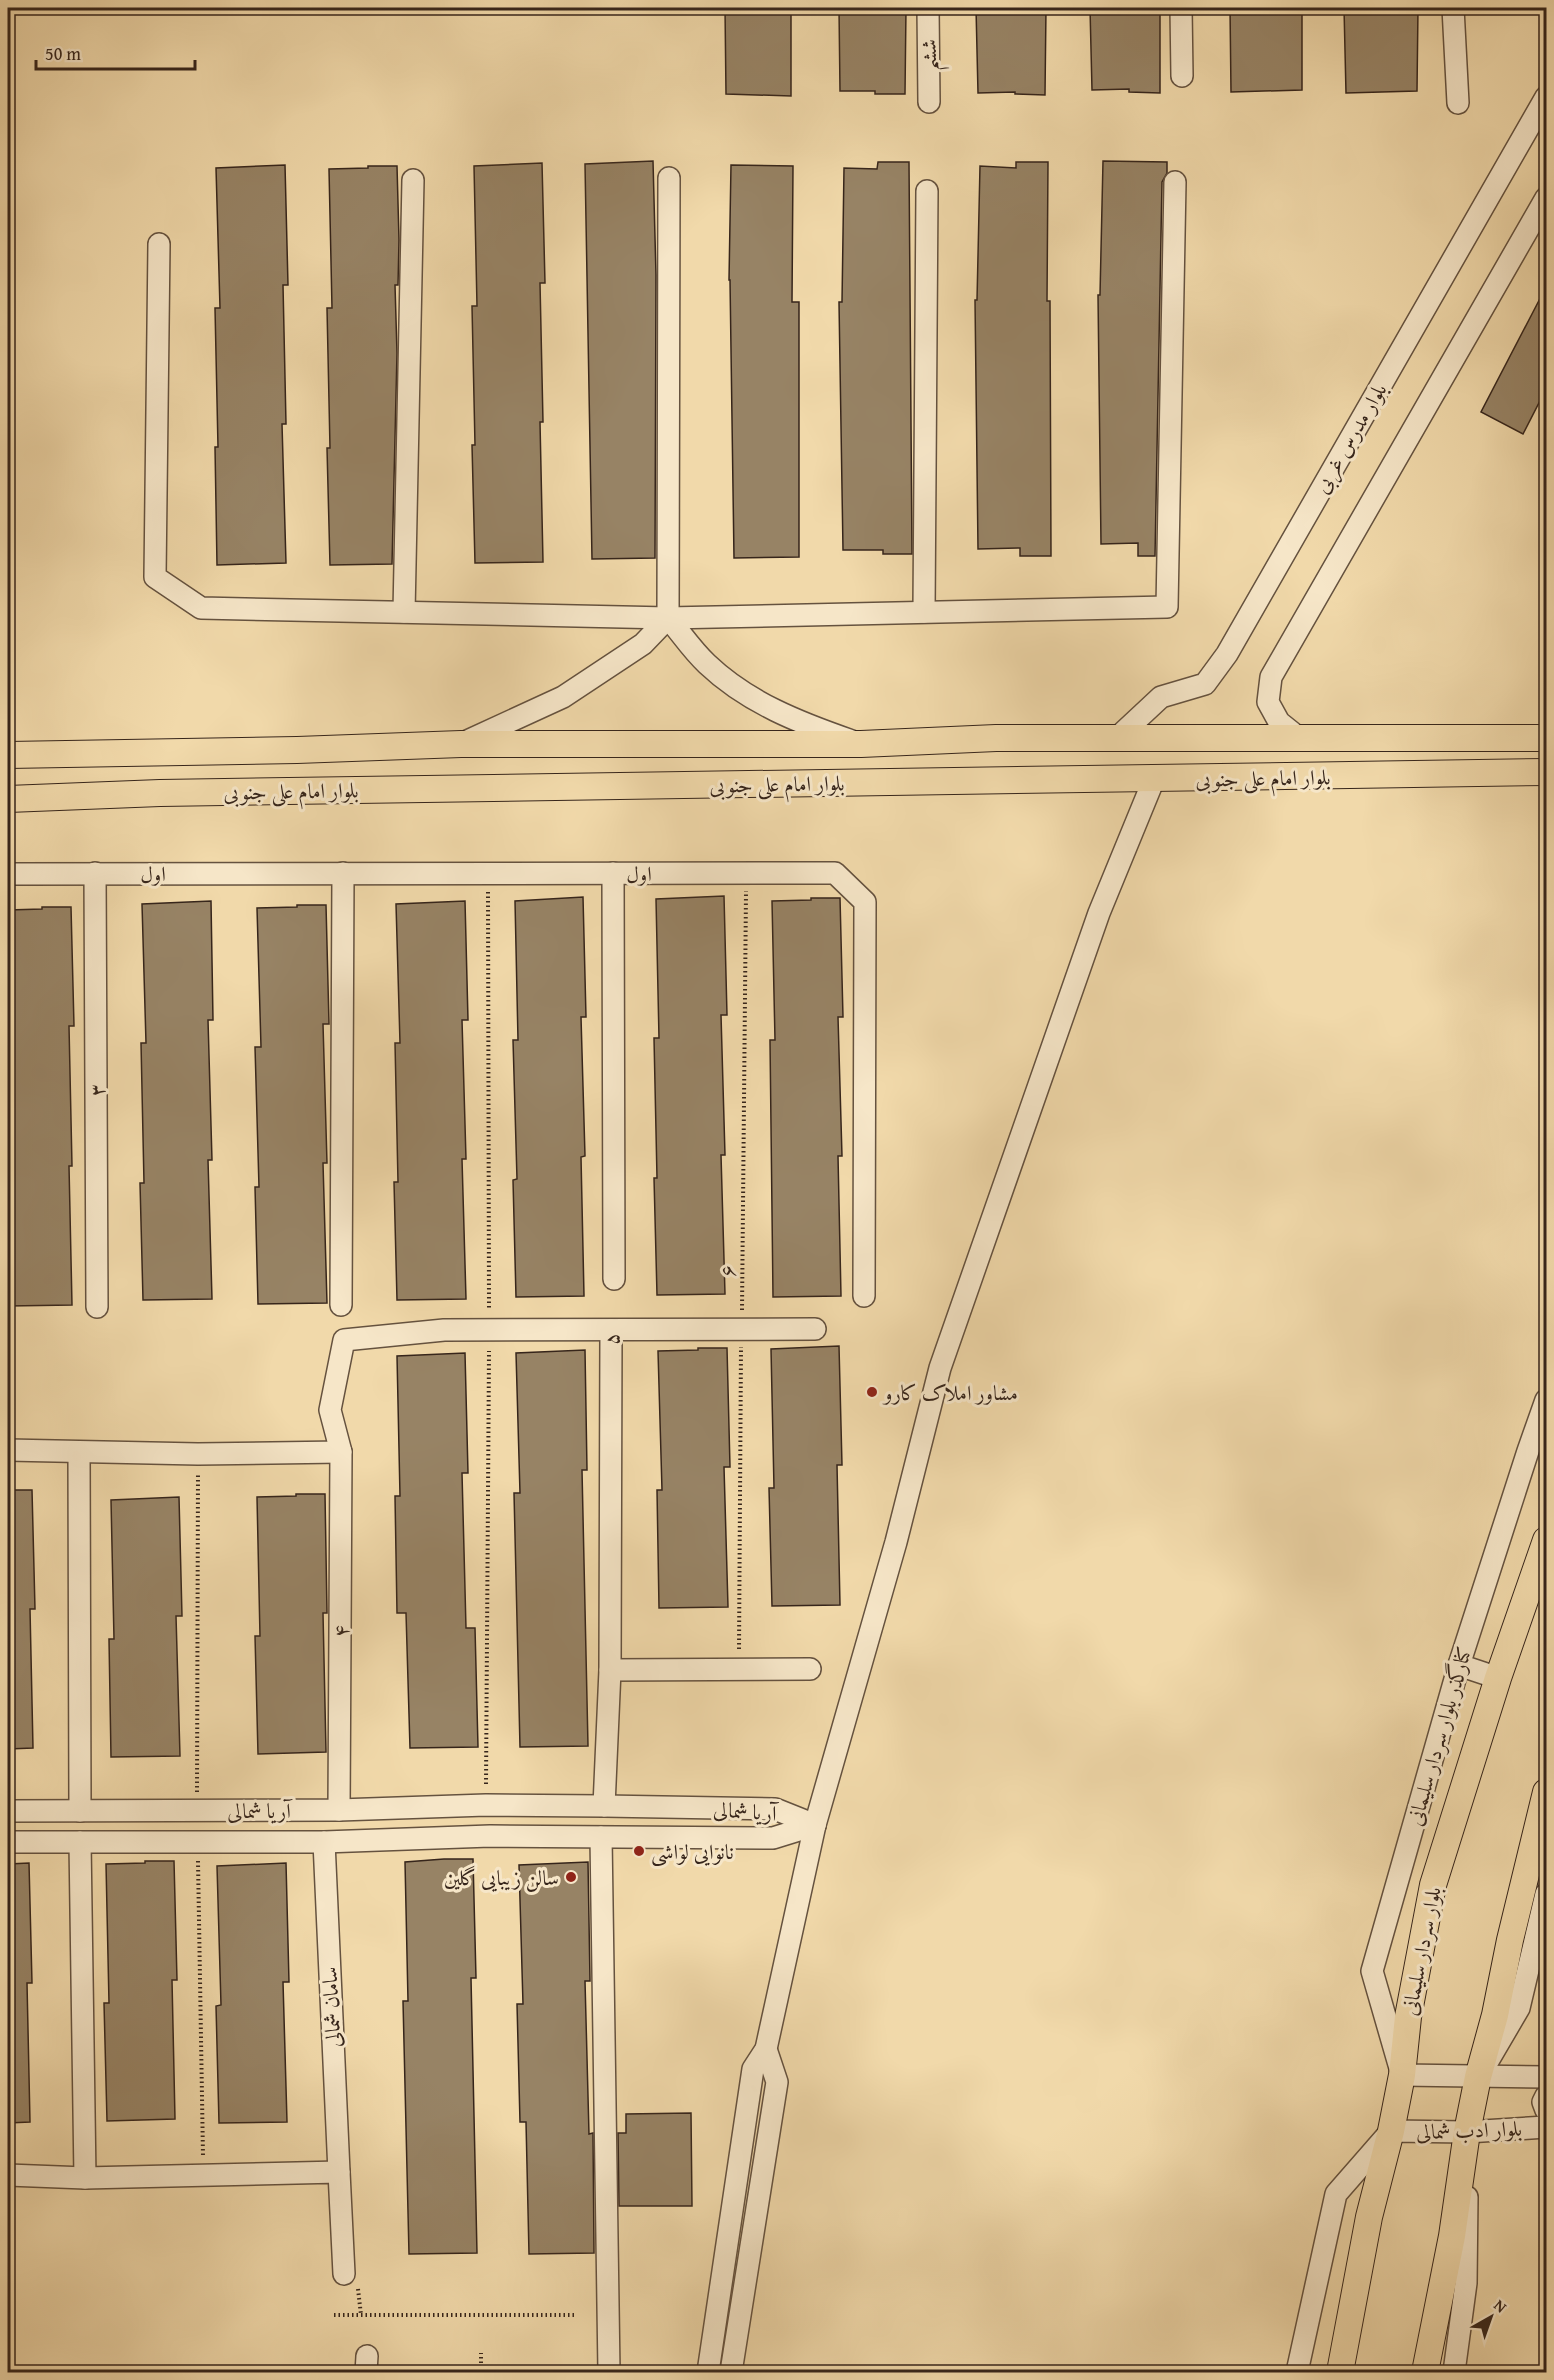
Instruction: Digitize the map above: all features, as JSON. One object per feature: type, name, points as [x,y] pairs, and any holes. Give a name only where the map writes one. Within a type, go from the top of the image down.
[{"type":"main road","name":"بلوار امام علی جنوبی","points":[[8,755],[297,750],[461,744],[871,744],[996,738],[1546,738]]},
{"type":"main road","points":[[871,744],[880,783]]},
{"type":"main road","name":"بلوار امام علی جنوبی","points":[[8,799],[184,792],[1534,772],[1546,781]]},
{"type":"main road","name":"بلوار سردار سلیمانی","points":[[1340,2373],[1369,2217],[1391,2131],[1402,2075],[1408,2017],[1433,1885],[1498,1678],[1546,1540]]},
{"type":"main road","points":[[1425,2373],[1452,2236],[1467,2132],[1478,2077],[1495,2015],[1510,1940],[1546,1792]]},
{"type":"street","name":"ششم","points":[[928,8],[929,102]]},
{"type":"street","points":[[1181,8],[1182,76]]},
{"type":"street","points":[[1454,8],[1458,103]]},
{"type":"street","name":"بلوار مدرس غربی","points":[[1116,739],[1161,697],[1205,684],[1227,654],[1546,97]]},
{"type":"street","points":[[669,178],[668,618],[706,664],[749,696],[795,721],[871,744]]},
{"type":"street","points":[[404,612],[413,180]]},
{"type":"street","points":[[159,244],[155,577],[201,608],[668,618],[1167,607],[1175,182]]},
{"type":"street","points":[[924,612],[927,191]]},
{"type":"street","points":[[1299,738],[1279,722],[1268,702],[1271,676],[1546,198]]},
{"type":"street","points":[[461,744],[563,697],[643,644],[668,618]]},
{"type":"street","points":[[708,2373],[753,2069],[766,2049],[815,1825],[896,1542],[940,1368],[1099,913],[1154,779]]},
{"type":"street","name":"۳","points":[[95,873],[97,1307]]},
{"type":"street","points":[[341,1305],[343,873]]},
{"type":"street","points":[[613,873],[614,1279]]},
{"type":"street","name":"اول","points":[[8,874],[835,873],[865,902],[864,1296]]},
{"type":"street","points":[[611,1330],[815,1329]]},
{"type":"street","name":"۴","points":[[339,1810],[341,1452],[330,1410],[344,1340],[444,1330],[611,1330]]},
{"type":"street","name":"۵","points":[[604,1806],[610,1670],[611,1330]]},
{"type":"street","name":"کنارگذر بلوار سردار سلیمانی","points":[[1402,2075],[1372,1971],[1459,1665],[1546,1400]]},
{"type":"street","points":[[8,1450],[198,1454],[341,1452]]},
{"type":"street","points":[[80,1452],[80,1811]]},
{"type":"street","points":[[1459,1665],[1498,1678]]},
{"type":"street","points":[[610,1670],[810,1669]]},
{"type":"street","name":"آریا شمالی","points":[[8,1811],[339,1810],[486,1805],[604,1806],[774,1809],[815,1825]]},
{"type":"street","name":"آریا شمالی","points":[[8,1842],[324,1842],[490,1836],[774,1838],[815,1825]]},
{"type":"street","points":[[601,1837],[609,2373]]},
{"type":"street","points":[[80,1842],[85,2178]]},
{"type":"street","name":"سامان شمالی","points":[[324,1842],[344,2274]]},
{"type":"street","points":[[1478,2077],[1519,2008],[1546,1894]]},
{"type":"street","points":[[731,2373],[777,2082],[766,2049]]},
{"type":"street","points":[[1402,2075],[1546,2077]]},
{"type":"street","points":[[1546,2096],[1543,2102],[1546,2110]]},
{"type":"street","name":"بلوار ادب شمالی","points":[[1391,2131],[1467,2132],[1546,2127]]},
{"type":"street","points":[[1297,2373],[1336,2194],[1391,2131]]},
{"type":"street","points":[[1454,2373],[1467,2283],[1467,2132]]},
{"type":"street","points":[[8,2175],[85,2178],[339,2172]]},
{"type":"path","name":"۶","points":[[738,1669],[747,873]]},
{"type":"path","points":[[197,1809],[198,1454]]},
{"type":"path","points":[[197,1842],[204,2175]]},
{"type":"path","points":[[334,2315],[576,2315]]},
{"type":"path","points":[[481,2373],[482,2353]]},
{"type":"building","points":[[725,8],[791,8],[791,96],[726,94]]},
{"type":"building","points":[[839,8],[906,8],[905,94],[840,91]]},
{"type":"building","points":[[976,8],[1046,8],[1045,95],[1015,94],[1015,92],[978,93]]},
{"type":"building","points":[[1090,8],[1160,8],[1160,93],[1129,92],[1129,89],[1092,90]]},
{"type":"building","points":[[1230,8],[1302,8],[1302,90],[1231,92]]},
{"type":"building","points":[[1344,8],[1418,8],[1417,91],[1346,93]]},
{"type":"building","points":[[653,161],[656,275],[655,558],[592,559],[585,164]]},
{"type":"building","points":[[1103,161],[1167,162],[1167,173],[1162,182],[1155,556],[1138,556],[1138,543],[1101,544],[1098,295],[1100,295]]},
{"type":"building","points":[[878,162],[909,162],[912,554],[883,554],[883,550],[843,550],[839,302],[842,302],[844,168],[877,169]]},
{"type":"building","points":[[1016,162],[1048,162],[1047,301],[1050,301],[1051,556],[1020,556],[1020,548],[978,549],[975,300],[977,300],[980,166],[1016,168]]},
{"type":"building","points":[[542,163],[545,283],[540,283],[543,562],[475,563],[472,445],[475,445],[472,306],[477,306],[474,166]]},
{"type":"building","points":[[285,165],[288,285],[283,285],[286,424],[282,424],[286,563],[217,565],[215,447],[218,447],[215,308],[220,308],[216,168]]},
{"type":"building","points":[[731,165],[793,166],[792,302],[799,302],[799,557],[734,558],[729,280]]},
{"type":"building","points":[[368,166],[397,166],[399,240],[398,285],[395,285],[397,353],[392,564],[330,565],[327,448],[330,448],[327,308],[332,308],[329,169],[368,168]]},
{"type":"building","points":[[1546,287],[1546,389],[1523,434],[1481,412]]},
{"type":"building","points":[[724,896],[727,1015],[721,1015],[725,1155],[721,1155],[725,1294],[657,1295],[654,1178],[657,1178],[654,1038],[659,1038],[656,899]]},
{"type":"building","points":[[583,897],[586,1017],[581,1017],[585,1156],[581,1157],[584,1296],[516,1297],[513,1180],[517,1179],[513,1040],[518,1040],[515,901]]},
{"type":"building","points":[[811,898],[840,898],[843,1017],[838,1017],[842,1156],[838,1156],[841,1296],[773,1297],[770,1040],[775,1040],[772,901],[811,900]]},
{"type":"building","points":[[211,901],[213,1020],[208,1020],[212,1160],[208,1160],[212,1299],[143,1300],[140,1183],[144,1183],[141,1043],[146,1043],[142,904]]},
{"type":"building","points":[[465,901],[468,1020],[462,1020],[466,1159],[462,1159],[466,1299],[397,1300],[394,1182],[398,1182],[395,1043],[400,1043],[396,904]]},
{"type":"building","points":[[297,905],[326,905],[329,1024],[323,1024],[327,1163],[323,1163],[327,1303],[258,1304],[255,1187],[259,1187],[255,1047],[261,1047],[257,908],[297,907]]},
{"type":"building","points":[[42,907],[71,907],[74,1026],[69,1026],[72,1305],[8,1306],[8,910],[42,909]]},
{"type":"building","points":[[839,1346],[842,1465],[837,1465],[840,1605],[772,1606],[769,1488],[774,1488],[771,1349]]},
{"type":"building","points":[[698,1348],[727,1348],[730,1467],[724,1467],[728,1607],[659,1608],[657,1490],[662,1490],[658,1351],[698,1350]]},
{"type":"building","points":[[585,1350],[587,1470],[582,1470],[588,1746],[520,1747],[514,1493],[520,1493],[516,1353]]},
{"type":"building","points":[[465,1353],[468,1473],[462,1473],[466,1628],[475,1628],[478,1747],[410,1748],[406,1613],[397,1613],[395,1496],[400,1496],[397,1356]]},
{"type":"building","points":[[8,1490],[32,1490],[35,1609],[30,1609],[33,1748],[8,1749]]},
{"type":"building","points":[[296,1494],[325,1494],[327,1613],[323,1613],[326,1752],[258,1754],[255,1636],[260,1636],[257,1497],[296,1496]]},
{"type":"building","points":[[179,1497],[182,1616],[176,1616],[180,1756],[111,1757],[109,1639],[114,1639],[111,1500]]},
{"type":"building","points":[[473,1859],[476,1978],[471,1978],[477,2253],[409,2254],[403,2001],[408,2001],[405,1862]]},
{"type":"building","points":[[145,1861],[174,1861],[177,1980],[172,1980],[175,2119],[107,2121],[104,2003],[109,2003],[106,1864],[145,1863]]},
{"type":"building","points":[[588,1862],[590,1981],[585,1981],[589,2134],[593,2133],[594,2253],[529,2254],[526,2122],[520,2122],[517,2004],[523,2004],[519,1865]]},
{"type":"building","points":[[29,1863],[32,1983],[27,1983],[30,2122],[8,2123],[8,1864]]},
{"type":"building","points":[[286,1863],[289,1982],[283,1982],[287,2122],[219,2123],[216,2006],[221,2005],[217,1866]]},
{"type":"building","points":[[691,2113],[692,2206],[619,2206],[618,2133],[626,2133],[626,2114]]},
{"type":"place","name":"مشاور املاک کارو","points":[[872,1392]]},
{"type":"place","name":"نانوایی لواشی","points":[[639,1851]]},
{"type":"place","name":"سالن زیبایی گلین","points":[[571,1877]]}]
